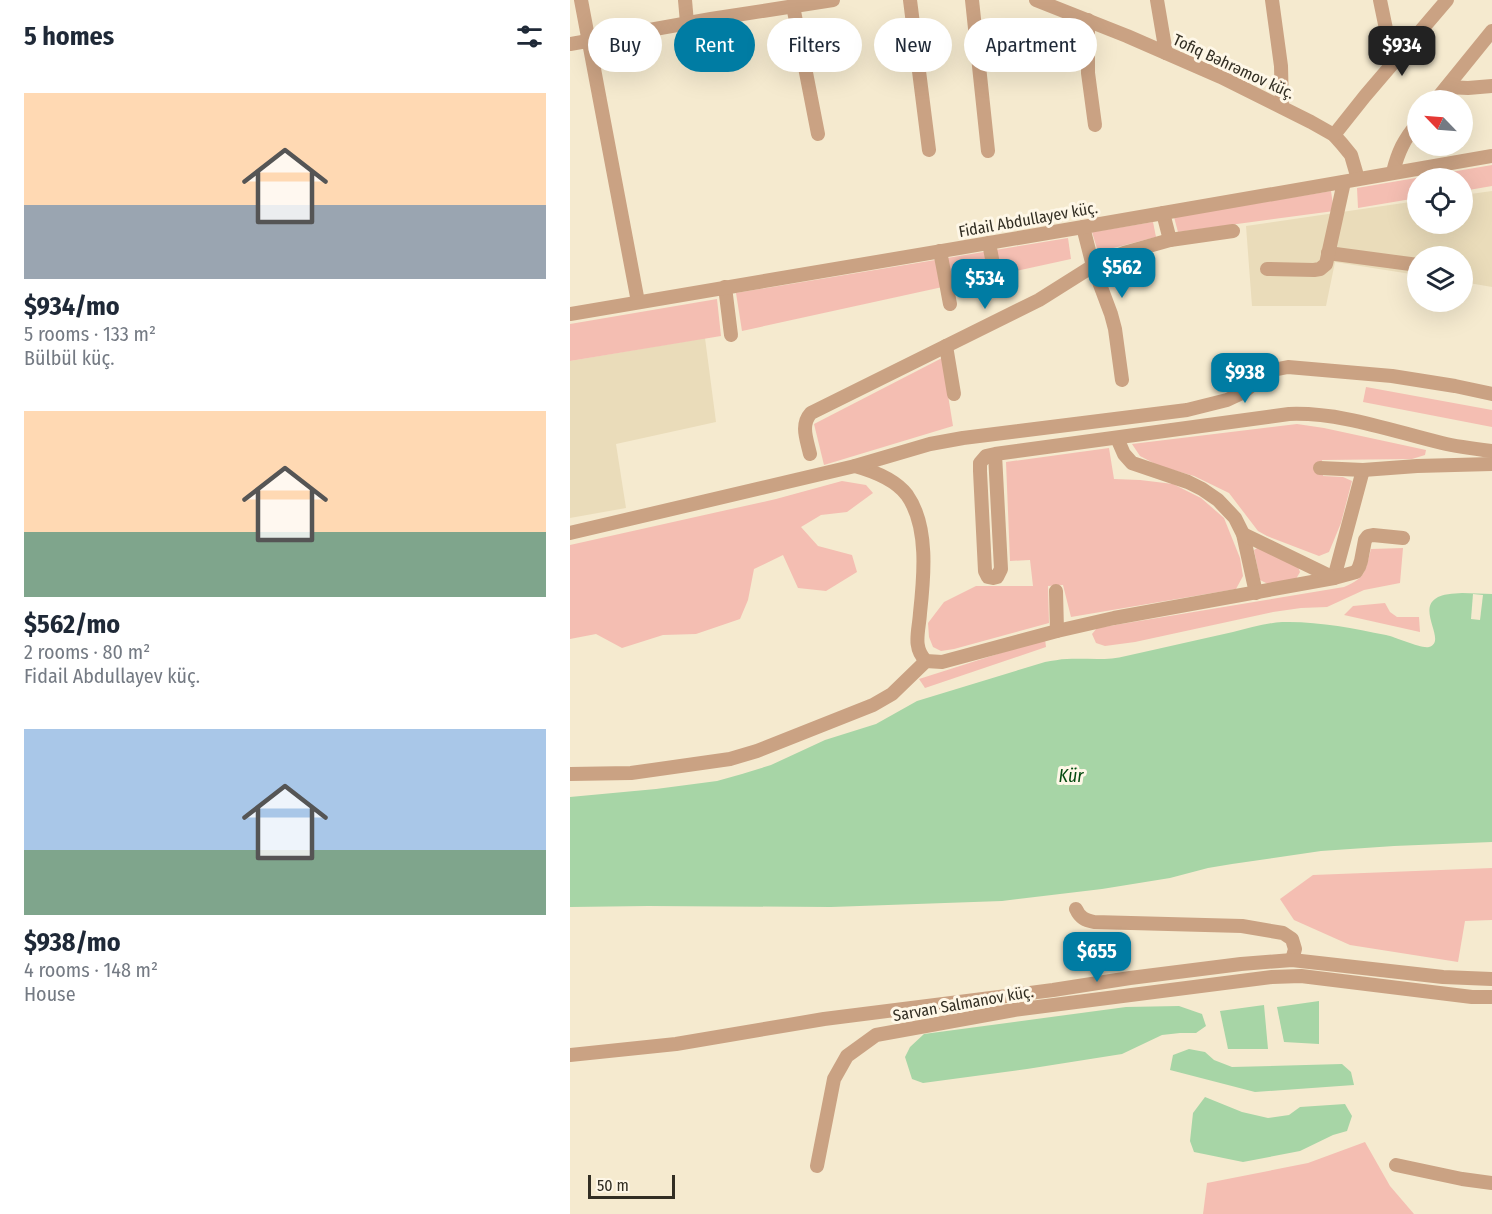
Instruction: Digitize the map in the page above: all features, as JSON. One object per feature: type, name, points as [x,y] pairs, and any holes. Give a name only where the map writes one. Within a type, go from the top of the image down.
[{"type":"street","points":[[581,0],[588,36]]},
{"type":"street","points":[[686,0],[687,18]]},
{"type":"street","points":[[718,18],[833,0]]},
{"type":"street","points":[[909,0],[929,150]]},
{"type":"street","points":[[972,0],[988,151]]},
{"type":"street","points":[[1158,0],[1166,52]]},
{"type":"street","points":[[1272,0],[1281,66],[1282,107]]},
{"type":"street","points":[[1380,0],[1396,60]]},
{"type":"street","points":[[1334,135],[1447,0]]},
{"type":"street","name":"Tofiq Bəhrəmov küç.","points":[[1040,1],[1083,18]]},
{"type":"street","points":[[793,6],[818,134]]},
{"type":"street","name":"Tofiq Bəhrəmov küç.","points":[[1097,24],[1221,77],[1334,135],[1351,155],[1351,181]]},
{"type":"street","points":[[1444,90],[1492,31]]},
{"type":"street","points":[[570,44],[588,41]]},
{"type":"street","points":[[595,72],[638,302]]},
{"type":"street","points":[[1088,72],[1095,125]]},
{"type":"street","points":[[1447,87],[1492,86]]},
{"type":"street","points":[[1393,172],[1400,149],[1407,139]]},
{"type":"street","name":"Fidail Abdullayev küç.","points":[[570,314],[1492,156]]},
{"type":"street","points":[[1268,270],[1320,269],[1326,264],[1351,181]]},
{"type":"street","points":[[1163,213],[1170,240]]},
{"type":"street","points":[[1083,227],[1093,266],[1115,329],[1122,380]]},
{"type":"street","points":[[810,454],[804,428],[805,419],[811,413],[1039,300],[1093,266],[1124,253],[1170,240],[1233,231]]},
{"type":"street","points":[[989,243],[996,280]]},
{"type":"street","points":[[939,251],[950,303]]},
{"type":"street","points":[[1329,253],[1407,264]]},
{"type":"street","points":[[725,287],[731,335]]},
{"type":"street","points":[[946,346],[954,394]]},
{"type":"street","points":[[570,533],[855,466],[930,444],[1186,410],[1227,400],[1242,393],[1273,370],[1288,367],[1392,376],[1492,393]]},
{"type":"street","points":[[995,454],[1001,569],[997,577],[993,578],[988,577],[985,571],[980,463],[986,456],[995,454],[1277,415],[1302,413],[1361,422],[1442,443],[1492,451]]},
{"type":"street","points":[[1117,438],[1124,454],[1132,463],[1202,489],[1235,518],[1243,534],[1256,593]]},
{"type":"street","points":[[1320,468],[1363,470],[1492,464]]},
{"type":"street","points":[[855,466],[871,471],[893,483],[906,494],[916,513],[921,531],[923,557],[917,644],[920,655],[926,662]]},
{"type":"street","points":[[1334,578],[1363,470]]},
{"type":"street","points":[[1243,534],[1334,578]]},
{"type":"street","points":[[570,774],[631,773],[730,759],[757,751],[873,705],[892,694],[926,662],[942,662],[1114,618],[1352,574],[1359,567],[1368,536],[1403,538]]},
{"type":"street","points":[[1056,591],[1057,631]]},
{"type":"street","points":[[1076,909],[1086,921],[1094,922],[1242,926],[1268,929],[1283,933],[1292,939],[1295,949],[1292,960]]},
{"type":"street","points":[[570,1054],[676,1044],[824,1019],[1230,965],[1292,960],[1443,977],[1492,979]]},
{"type":"street","name":"Sarvan Salmanov küç.","points":[[817,1166],[834,1079],[847,1056],[876,1035],[1014,1010],[1272,977],[1301,976],[1472,997],[1492,997]]},
{"type":"street","points":[[1396,1165],[1492,1183]]},
{"type":"shaded area","points":[[1492,165],[1492,186],[1473,189],[1473,168]]},
{"type":"shaded area","points":[[1407,179],[1407,200],[1358,208],[1357,188]]},
{"type":"shaded area","points":[[1331,191],[1334,211],[1178,232],[1174,217]]},
{"type":"shaded area","points":[[1492,191],[1492,287],[1473,284],[1473,246],[1407,246],[1407,273],[1335,262],[1326,306],[1252,306],[1246,226],[1407,202],[1407,234],[1473,234],[1473,194]]},
{"type":"shaded area","points":[[1153,222],[1156,237],[1098,252],[1092,232]]},
{"type":"shaded area","points":[[1068,238],[1071,259],[742,331],[736,293]]},
{"type":"shaded area","points":[[717,299],[721,336],[570,361],[570,324]]},
{"type":"shaded area","points":[[705,338],[716,422],[616,444],[626,508],[570,518],[570,361]]},
{"type":"shaded area","points":[[942,358],[953,426],[824,465],[814,424]]},
{"type":"shaded area","points":[[1366,387],[1492,410],[1492,427],[1363,402]]},
{"type":"shaded area","points":[[1297,424],[1426,450],[1425,455],[1412,459],[1322,460],[1323,476],[1343,477],[1352,481],[1341,523],[1329,552],[1319,556],[1258,531],[1229,493],[1194,476],[1159,466],[1140,456],[1132,444]]},
{"type":"shaded area","points":[[1109,448],[1114,479],[1173,484],[1201,498],[1224,518],[1240,558],[1243,576],[1236,589],[1071,617],[1063,585],[1048,586],[1049,623],[954,649],[941,651],[933,647],[929,637],[928,623],[944,602],[976,586],[1033,586],[1030,560],[1010,561],[1006,462]]},
{"type":"shaded area","points":[[842,481],[866,485],[873,493],[847,512],[821,515],[801,527],[818,546],[852,555],[857,572],[826,591],[798,588],[783,555],[754,569],[748,600],[740,619],[696,634],[663,635],[622,648],[596,634],[570,639],[570,545],[776,499]]},
{"type":"shaded area","points":[[1259,547],[1298,567],[1300,572],[1296,579],[1270,585],[1260,580],[1254,550]]},
{"type":"shaded area","points":[[1403,548],[1400,583],[1364,590],[1327,607],[1273,612],[1135,642],[1105,646],[1096,643],[1092,634],[1097,628],[1344,587],[1357,580],[1364,572],[1371,549]]},
{"type":"shaded area","points":[[1385,603],[1390,612],[1397,617],[1419,617],[1420,632],[1344,615],[1353,606]]},
{"type":"shaded area","points":[[1045,639],[1046,647],[925,688],[919,679]]},
{"type":"shaded area","points":[[1492,868],[1492,920],[1465,921],[1458,962],[1350,945],[1294,920],[1280,899],[1313,875]]},
{"type":"shaded area","points":[[1365,1142],[1390,1186],[1414,1214],[1203,1214],[1207,1183],[1308,1163]]},
{"type":"water","name":"Kür","points":[[1462,593],[1492,594],[1492,842],[1321,851],[1208,868],[1170,878],[1102,889],[1002,901],[831,907],[570,907],[570,797],[717,781],[742,774],[771,765],[825,740],[876,724],[917,701],[1045,662],[1064,659],[1119,658],[1282,622],[1347,628],[1386,635],[1429,647],[1434,644],[1435,639],[1429,611],[1431,604],[1441,596]]},
{"type":"water","points":[[1319,1001],[1319,1044],[1284,1042],[1277,1007]]},
{"type":"water","points":[[1264,1005],[1268,1049],[1228,1049],[1220,1011]]},
{"type":"water","points":[[1179,1006],[1202,1014],[1206,1026],[1196,1033],[1162,1035],[1122,1054],[923,1083],[912,1079],[905,1057],[910,1047],[924,1034],[1126,1007]]},
{"type":"water","points":[[1189,1049],[1205,1052],[1214,1060],[1232,1067],[1342,1064],[1351,1072],[1354,1085],[1255,1092],[1170,1070],[1173,1055]]},
{"type":"water","points":[[1205,1097],[1242,1112],[1268,1118],[1289,1115],[1300,1107],[1345,1104],[1352,1116],[1347,1131],[1333,1135],[1300,1151],[1243,1162],[1194,1152],[1190,1141],[1193,1113]]},
{"type":"pier","points":[[1473,594],[1483,595],[1480,620],[1471,619]]}]
